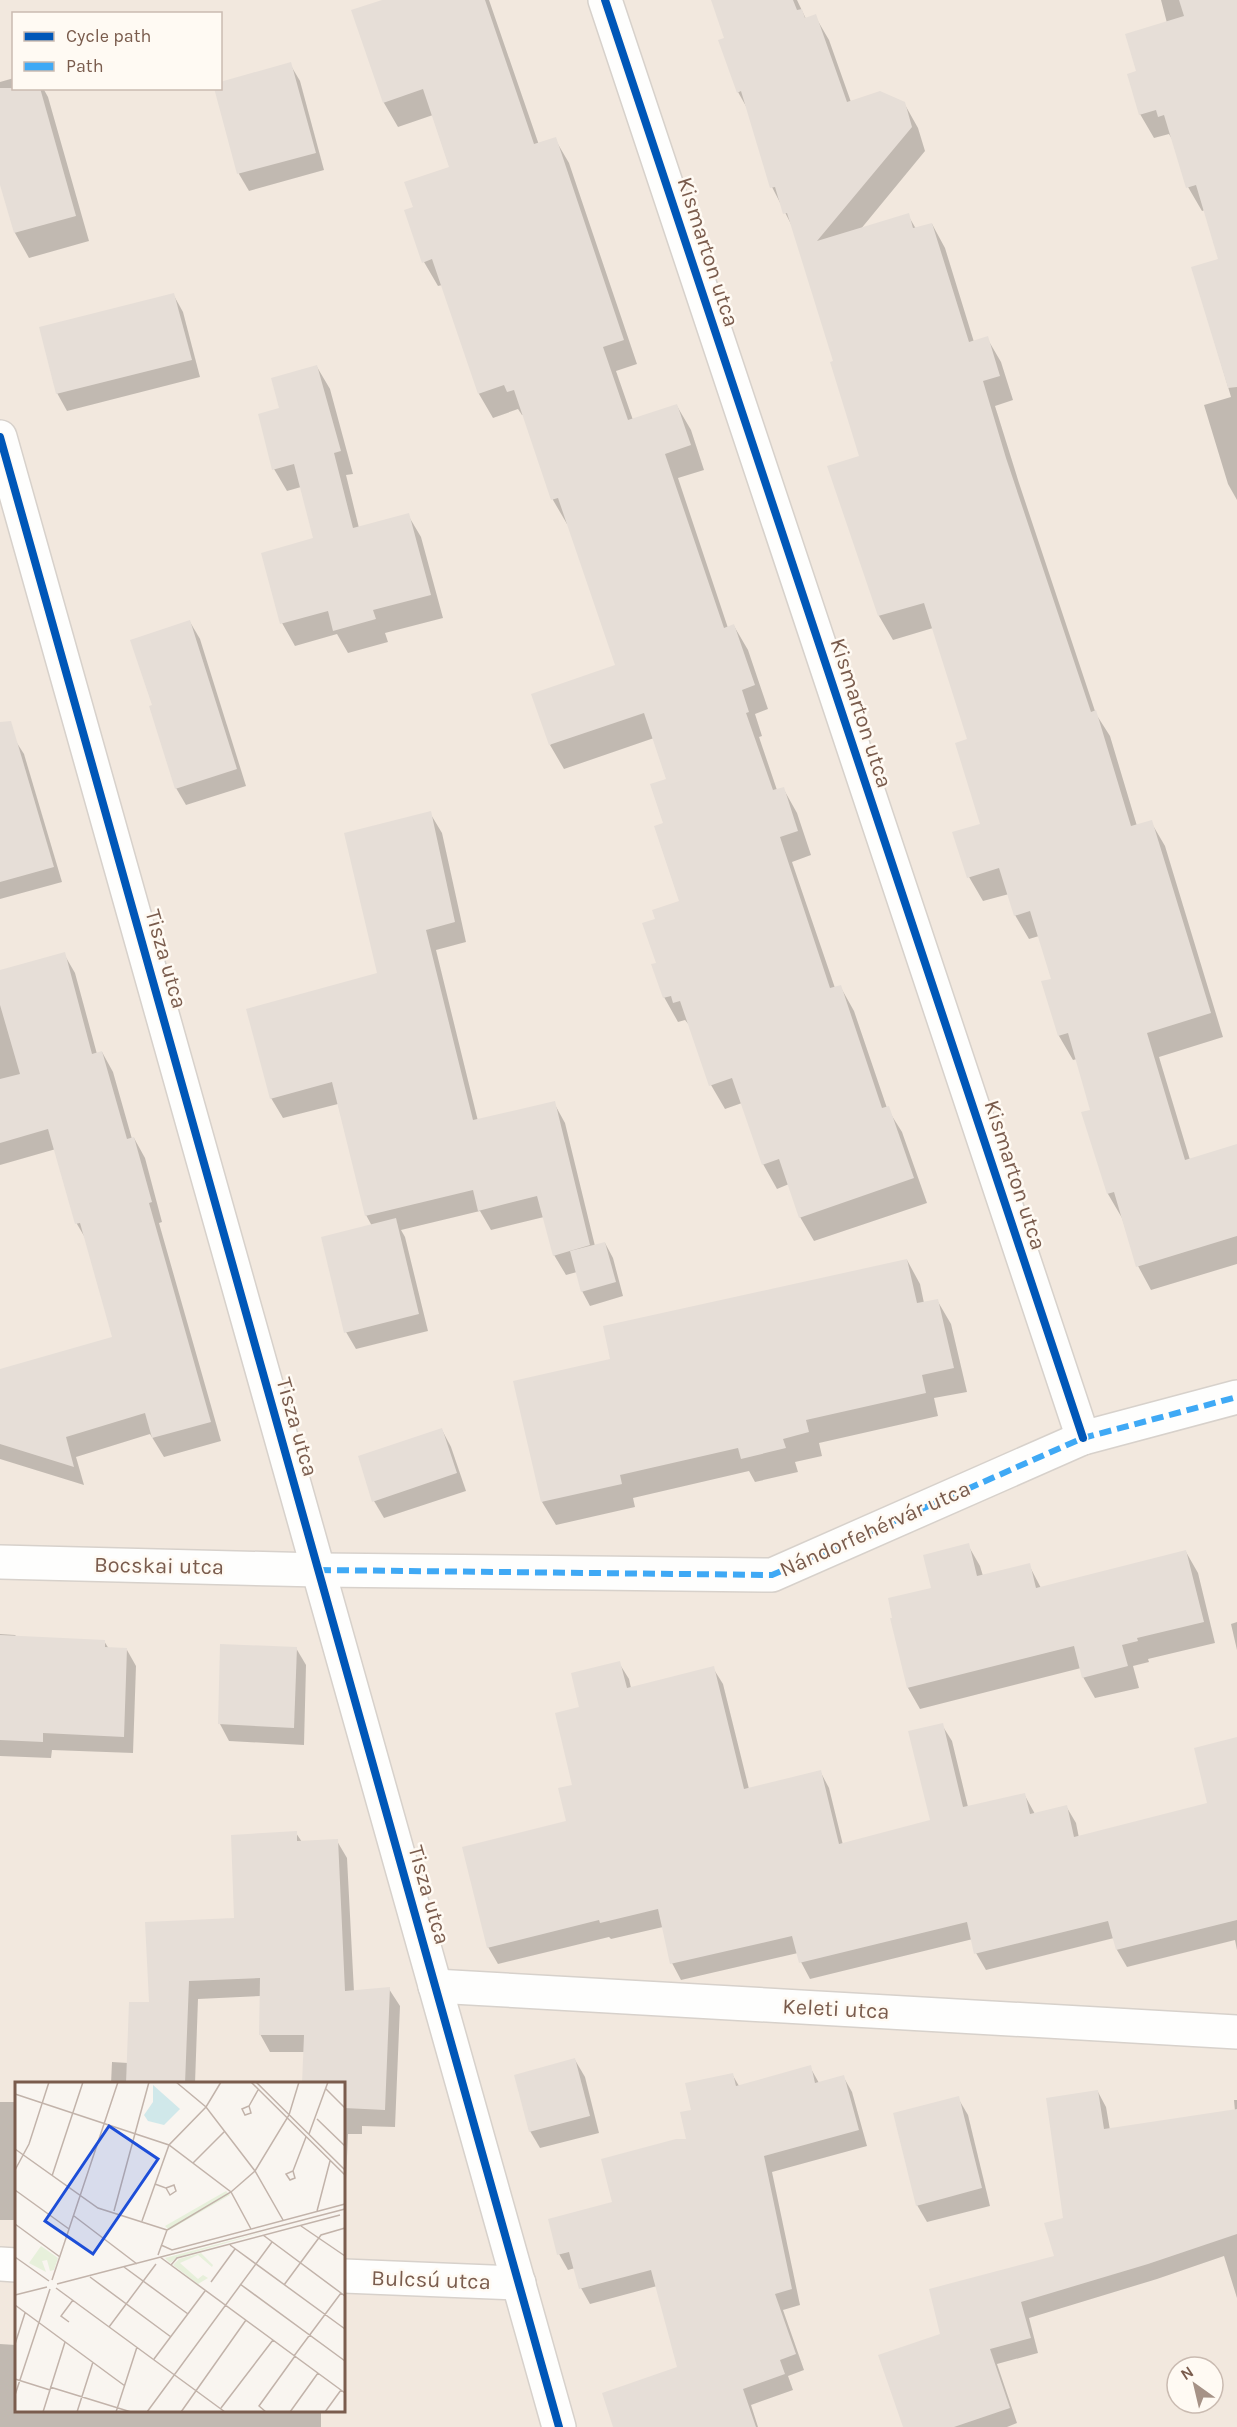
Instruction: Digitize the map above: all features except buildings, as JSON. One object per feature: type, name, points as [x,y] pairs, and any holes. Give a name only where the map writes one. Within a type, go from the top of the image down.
[{"type":"street","name":"Kismarton utca","points":[[605,0],[1083,1438]]},
{"type":"street","name":"Tisza utca","points":[[0,437],[560,2427]]},
{"type":"street","name":"Nándorfehérvár utca","points":[[318,1570],[772,1575],[1083,1438],[1237,1397]]},
{"type":"street","name":"Bocskai utca","points":[[0,1562],[318,1570]]},
{"type":"street","name":"Keleti utca","points":[[435,1986],[1237,2032]]},
{"type":"street","points":[[0,2264],[15,2265]]},
{"type":"street","name":"Bulcsú utca","points":[[345,2276],[519,2283]]},
{"type":"shaded area","points":[[0,0],[1237,0],[1237,2427],[0,2427]]},
{"type":"marked path","points":[[319,1570],[772,1575],[1083,1438],[1237,1397]]},
{"type":"cycle path","points":[[605,0],[1083,1438]]},
{"type":"cycle path","points":[[0,437],[559,2427]]}]
